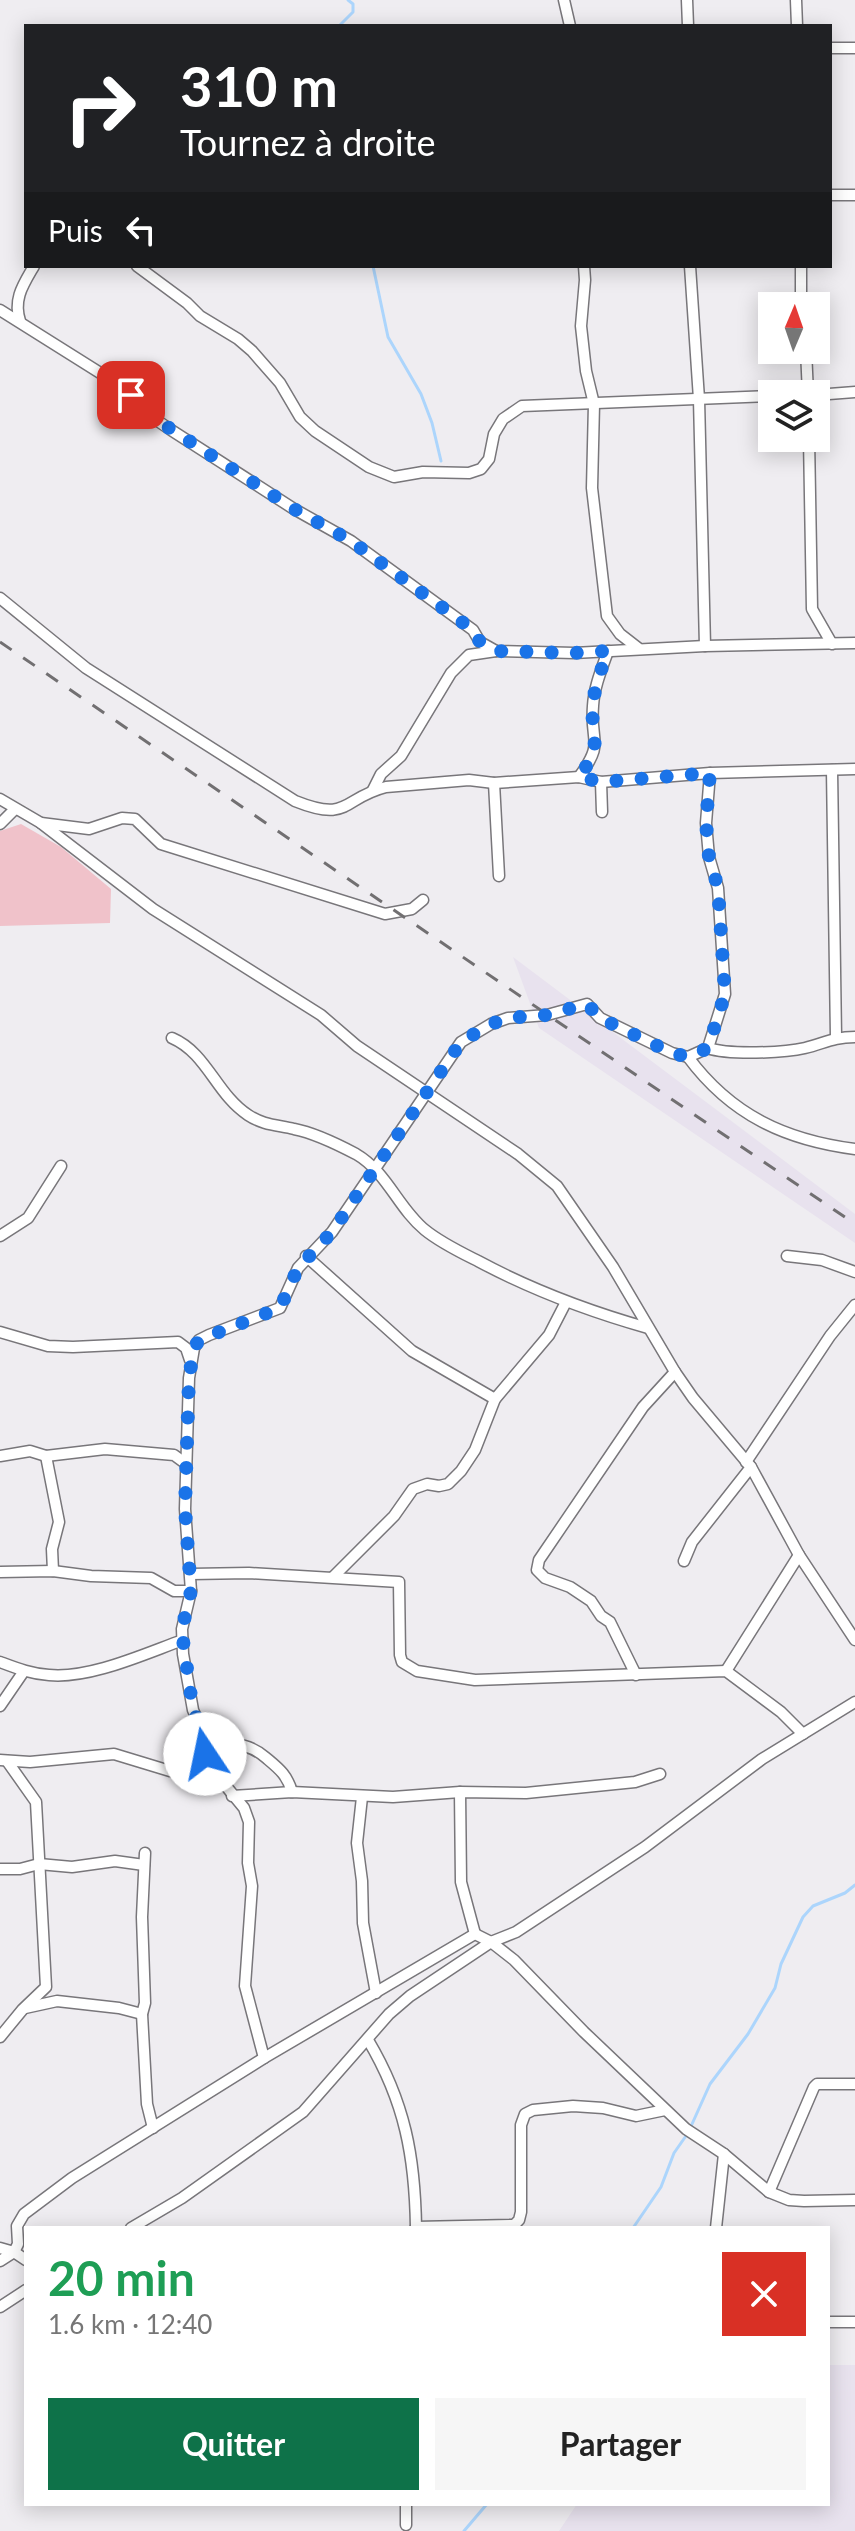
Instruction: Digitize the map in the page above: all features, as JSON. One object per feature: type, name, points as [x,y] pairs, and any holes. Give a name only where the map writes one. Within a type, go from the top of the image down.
[{"type":"street","points":[[564,0],[570,24]]},
{"type":"street","points":[[687,0],[688,24]]},
{"type":"street","points":[[796,0],[797,24]]},
{"type":"street","points":[[832,48],[855,48]]},
{"type":"street","points":[[832,195],[855,195]]},
{"type":"street","points":[[20,321],[16,307],[33,268]]},
{"type":"street","points":[[140,268],[200,316],[252,351],[280,383],[300,417],[315,431],[369,467],[394,477],[423,472],[469,473],[481,469],[489,459],[494,434],[503,419],[522,406],[758,397]]},
{"type":"street","points":[[584,268],[581,326],[586,371],[594,404],[592,488],[607,616],[620,634],[638,648]]},
{"type":"street","points":[[690,268],[699,399],[705,646]]},
{"type":"street","points":[[801,268],[801,292]]},
{"type":"street","points":[[0,310],[114,382],[160,422],[294,509],[364,550],[473,630],[480,642],[496,651]]},
{"type":"street","points":[[830,394],[855,392]]},
{"type":"street","points":[[809,452],[812,609],[832,644]]},
{"type":"street","points":[[0,598],[86,668],[295,801],[317,810],[340,809],[373,790],[469,780],[494,783],[579,777],[601,782],[710,773],[855,769]]},
{"type":"street","points":[[373,790],[381,774],[401,756],[451,673],[469,655],[496,651],[574,653],[638,648],[855,643]]},
{"type":"street","points":[[579,777],[593,757],[596,738],[593,704],[608,651]]},
{"type":"street","points":[[832,770],[836,1037]]},
{"type":"street","points":[[708,1048],[725,994],[718,888],[709,857],[706,823],[710,773]]},
{"type":"street","points":[[601,782],[602,812]]},
{"type":"street","points":[[494,783],[499,876]]},
{"type":"street","points":[[0,802],[41,823],[153,909],[321,1015],[357,1046],[518,1154],[557,1186],[613,1267],[675,1372],[749,1464],[799,1555],[855,1640]]},
{"type":"street","points":[[0,824],[15,809]]},
{"type":"street","points":[[41,823],[89,829],[122,818],[135,819],[161,844],[385,914],[412,909],[423,900]]},
{"type":"street","points":[[0,1332],[48,1346],[178,1342],[199,1340],[280,1308],[306,1256],[326,1240],[453,1052],[461,1042],[508,1018],[547,1015],[587,1004],[600,1018],[672,1053],[688,1057],[710,1085],[753,1118],[802,1139],[855,1149]]},
{"type":"street","points":[[688,1057],[708,1048],[723,1053],[804,1049],[836,1037],[855,1037]]},
{"type":"street","points":[[172,1038],[188,1045],[227,1098],[249,1116],[272,1126],[294,1129],[328,1140],[358,1155],[375,1169],[424,1229],[447,1245],[517,1282],[566,1302],[648,1328]]},
{"type":"street","points":[[0,1236],[28,1218],[61,1166]]},
{"type":"street","points":[[306,1256],[412,1351],[495,1399]]},
{"type":"street","points":[[787,1256],[822,1260],[855,1272]]},
{"type":"street","points":[[333,1577],[394,1516],[413,1489],[427,1484],[448,1484],[455,1478],[475,1450],[495,1399],[549,1335],[566,1302]]},
{"type":"street","points":[[684,1561],[692,1542],[749,1464],[830,1336],[855,1305]]},
{"type":"street","points":[[199,1340],[191,1362],[185,1463],[191,1591],[182,1629],[193,1710],[203,1733],[216,1748]]},
{"type":"street","points":[[178,1342],[186,1348],[191,1362]]},
{"type":"street","points":[[636,1675],[610,1622],[582,1594],[545,1578],[537,1570],[539,1560],[643,1407],[675,1372]]},
{"type":"street","points":[[0,1456],[30,1451],[46,1456],[105,1449],[174,1455],[185,1463]]},
{"type":"street","points":[[46,1456],[59,1522],[52,1549],[53,1571]]},
{"type":"street","points":[[726,1671],[799,1555]]},
{"type":"street","points":[[0,1572],[53,1571],[151,1578],[174,1591],[191,1591]]},
{"type":"street","points":[[191,1574],[249,1573],[399,1582],[400,1655],[402,1662],[417,1671],[475,1680],[726,1671],[781,1712],[803,1734]]},
{"type":"street","points":[[0,1662],[24,1671],[69,1674],[135,1657],[183,1640]]},
{"type":"street","points":[[0,1706],[24,1671]]},
{"type":"street","points":[[134,2226],[182,2198],[293,2121],[389,2014],[410,1996],[491,1942],[516,1932],[645,1847],[762,1759],[855,1702]]},
{"type":"street","points":[[186,1772],[216,1748],[251,1746],[282,1770],[292,1792]]},
{"type":"street","points":[[4,1760],[76,1759],[114,1754],[170,1771],[216,1774],[244,1808],[249,1822],[248,1863],[252,1886],[245,1986],[264,2058]]},
{"type":"street","points":[[0,2037],[46,1987],[36,1802],[4,1760]]},
{"type":"street","points":[[232,1796],[292,1792],[362,1797],[460,1792],[498,1794],[635,1782],[660,1774]]},
{"type":"street","points":[[460,1792],[461,1882],[475,1934],[514,1960],[690,2132],[724,2154],[769,2192],[804,2201],[855,2200]]},
{"type":"street","points":[[362,1797],[357,1843],[363,1923],[376,1993]]},
{"type":"street","points":[[145,1853],[142,1927],[145,2003],[142,2014],[147,2104],[153,2128]]},
{"type":"street","points":[[0,1869],[20,1869],[39,1864],[72,1867],[115,1861],[144,1865]]},
{"type":"street","points":[[0,2261],[14,2252],[18,2244],[17,2226],[24,2214],[72,2178],[264,2058],[475,1934]]},
{"type":"street","points":[[23,2009],[57,2001],[119,2008],[142,2014]]},
{"type":"street","points":[[368,2040],[382,2063],[409,2135],[416,2226]]},
{"type":"street","points":[[769,2192],[814,2087],[817,2084],[855,2084]]},
{"type":"street","points":[[481,2226],[514,2225],[519,2220],[521,2125],[525,2114],[533,2110],[573,2106],[603,2108],[636,2116],[665,2110]]},
{"type":"street","points":[[716,2226],[724,2154]]},
{"type":"street","points":[[0,2248],[24,2259]]},
{"type":"street","points":[[0,2307],[24,2291]]},
{"type":"street","points":[[830,2322],[855,2322]]},
{"type":"street","points":[[406,2506],[406,2525]]},
{"type":"shaded area","points":[[21,824],[61,847],[111,889],[110,923],[0,926],[0,831]]},
{"type":"shaded area","points":[[513,957],[855,1214],[855,1243],[539,1028]]},
{"type":"shaded area","points":[[830,2365],[855,2365],[855,2531],[559,2531],[576,2506],[830,2506]]},
{"type":"waterway","points":[[341,24],[353,12],[353,4],[348,0]]},
{"type":"waterway","points":[[373,268],[388,337],[421,394],[441,461]]},
{"type":"waterway","points":[[634,2226],[661,2187],[674,2153],[688,2133],[710,2084],[748,2034],[775,1988],[781,1964],[803,1917],[813,1906],[845,1893],[855,1885]]},
{"type":"waterway","points":[[464,2531],[485,2506]]},
{"type":"railway","points":[[0,642],[855,1224]]},
{"type":"route","points":[[131,395],[149,415],[171,430],[370,554],[473,630],[480,642],[496,651],[608,651],[593,704],[596,738],[593,757],[579,777],[601,782],[710,773],[706,823],[709,857],[718,888],[725,994],[708,1048],[688,1057],[672,1053],[600,1018],[587,1004],[547,1015],[508,1018],[461,1042],[332,1232],[306,1256],[280,1308],[199,1340],[194,1348],[189,1378],[185,1509],[191,1591],[182,1629],[193,1710],[203,1733],[216,1748],[205,1754]]}]
